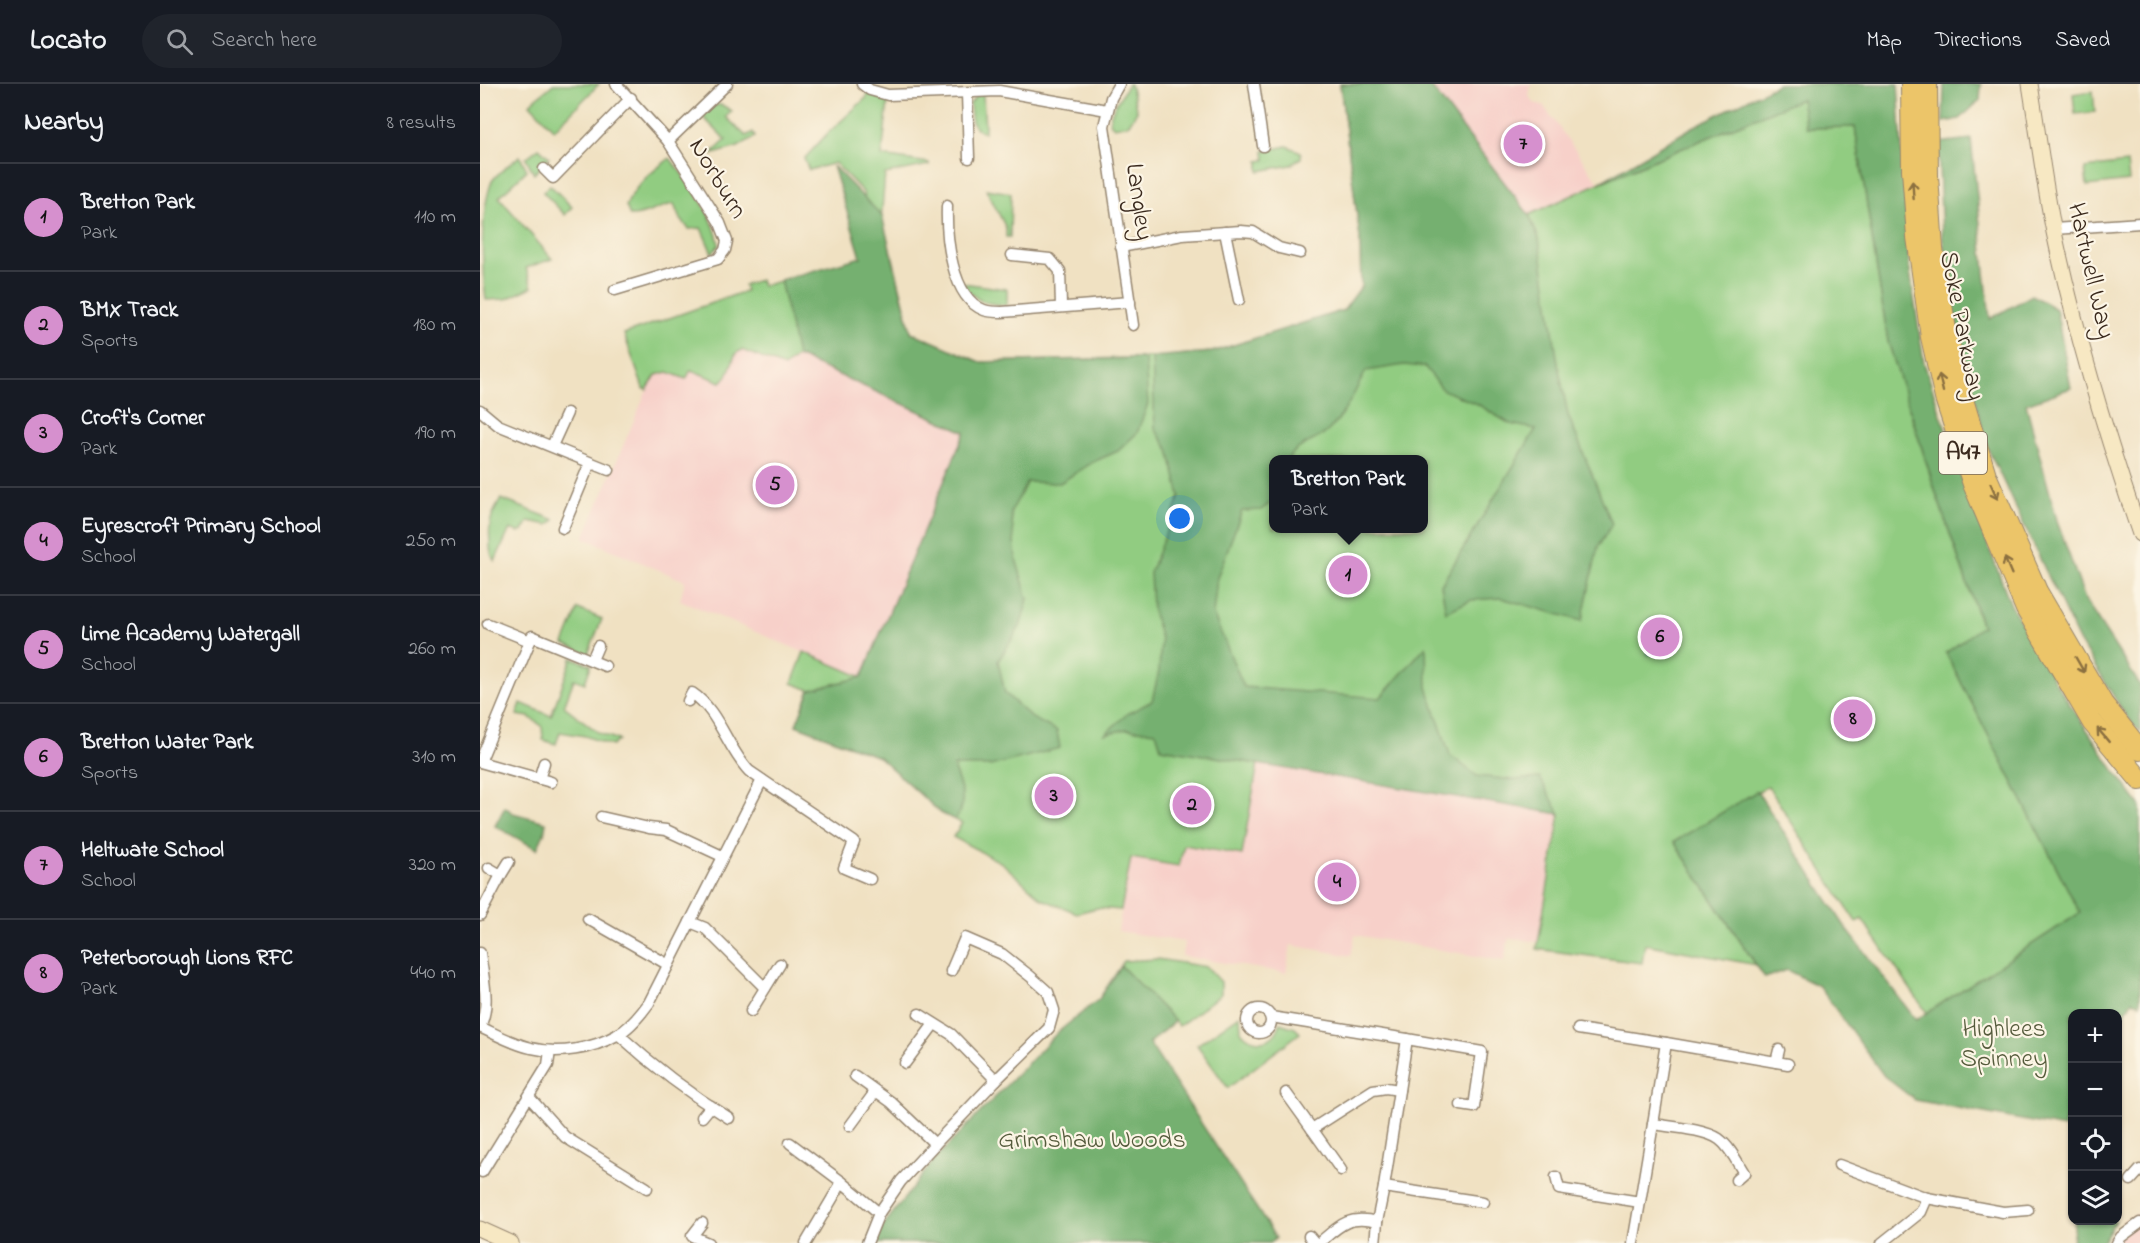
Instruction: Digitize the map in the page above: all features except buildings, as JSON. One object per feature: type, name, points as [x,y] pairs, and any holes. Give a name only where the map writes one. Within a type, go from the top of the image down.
[{"type":"highway","name":"Soke Parkway","points":[[1911,84],[1912,170],[1917,237],[1931,337],[1945,398],[1970,474],[2026,609],[2092,723],[2140,780]]},
{"type":"highway","name":"Soke Parkway","points":[[1927,84],[1928,176],[1933,249],[1953,360],[1986,475],[2037,591],[2103,704],[2140,750]]},
{"type":"street","name":"Norburn","points":[[615,290],[718,259],[727,241],[720,223],[668,141],[616,84]]},
{"type":"street","points":[[668,141],[727,84]]},
{"type":"street","points":[[862,84],[870,90],[888,95],[999,91],[1107,110]]},
{"type":"street","name":"Langley","points":[[1119,84],[1107,110],[1104,126],[1133,325]]},
{"type":"street","points":[[1254,84],[1263,146]]},
{"type":"street","name":"Hartwell Way","points":[[2030,84],[2054,230],[2081,344],[2114,459],[2140,534]]},
{"type":"street","points":[[966,93],[969,158]]},
{"type":"street","points":[[544,169],[553,178],[631,98]]},
{"type":"street","points":[[947,206],[946,226],[956,275],[966,298],[984,310],[1002,312],[1130,302]]},
{"type":"street","points":[[2054,230],[2140,223]]},
{"type":"street","points":[[1225,232],[1239,300]]},
{"type":"street","points":[[1121,247],[1182,235],[1253,232],[1279,248],[1300,253]]},
{"type":"street","points":[[1012,255],[1050,259],[1060,271],[1061,306]]},
{"type":"street","points":[[480,410],[498,425],[609,470]]},
{"type":"street","points":[[552,446],[567,413]]},
{"type":"street","points":[[563,528],[590,463]]},
{"type":"street","points":[[488,624],[530,641]]},
{"type":"street","points":[[552,782],[480,762],[532,636],[605,666]]},
{"type":"street","points":[[592,660],[598,646]]},
{"type":"street","points":[[688,695],[704,700],[738,759],[749,771],[854,842],[844,868],[870,879]]},
{"type":"street","points":[[539,779],[544,763]]},
{"type":"street","points":[[480,953],[486,1005],[480,1027],[519,1045],[550,1051],[578,1049],[618,1034],[640,1015],[649,1003],[762,780]]},
{"type":"street","points":[[601,817],[613,815],[666,830],[722,856]]},
{"type":"street","points":[[480,915],[509,862]]},
{"type":"street","points":[[489,868],[501,875]]},
{"type":"street","points":[[588,919],[668,964]]},
{"type":"street","points":[[690,922],[705,928],[765,988]]},
{"type":"street","points":[[599,940],[606,929]]},
{"type":"street","points":[[867,1243],[879,1213],[901,1181],[996,1080],[1049,1028],[1054,1010],[1048,992],[1002,954],[965,939],[951,971]]},
{"type":"street","points":[[751,1011],[780,964]]},
{"type":"street","points":[[919,1014],[951,1034],[996,1080]]},
{"type":"street","points":[[1271,1017],[1482,1052],[1474,1107],[1461,1105]]},
{"type":"street","points":[[1590,1031],[1593,1019]]},
{"type":"street","points":[[905,1063],[934,1024]]},
{"type":"street","points":[[1578,1029],[1788,1064]]},
{"type":"street","points":[[618,1034],[711,1107],[729,1118]]},
{"type":"street","points":[[1375,1243],[1407,1039]]},
{"type":"street","points":[[1633,1243],[1666,1044]]},
{"type":"street","points":[[1776,1062],[1779,1050]]},
{"type":"street","points":[[494,1177],[481,1171],[548,1065],[550,1051]]},
{"type":"street","points":[[855,1076],[891,1102],[935,1144]]},
{"type":"street","points":[[1312,1129],[1373,1090],[1386,1088],[1399,1090]]},
{"type":"street","points":[[850,1126],[875,1092]]},
{"type":"street","points":[[1286,1093],[1341,1170]]},
{"type":"street","points":[[529,1097],[565,1137],[630,1184],[647,1188]]},
{"type":"street","points":[[702,1117],[711,1107]]},
{"type":"street","points":[[1653,1124],[1711,1135],[1720,1140],[1731,1152],[1744,1173],[1736,1180]]},
{"type":"street","points":[[790,1143],[879,1213]]},
{"type":"street","points":[[1839,1165],[1927,1198],[2003,1212],[2028,1210]]},
{"type":"street","points":[[2132,1180],[2140,1170]]},
{"type":"street","points":[[1556,1177],[1559,1189],[1640,1202]]},
{"type":"street","points":[[806,1243],[842,1182]]},
{"type":"street","points":[[1384,1187],[1465,1205],[1483,1202]]},
{"type":"street","points":[[1882,1243],[1921,1212],[1927,1198]]},
{"type":"street","points":[[1314,1241],[1344,1223],[1360,1218],[1377,1222]]},
{"type":"street","points":[[702,1223],[690,1240],[708,1243]]},
{"type":"street","points":[[2117,1243],[2140,1223]]},
{"type":"street","points":[[480,1229],[511,1243]]},
{"type":"shaded area","points":[[1429,84],[1531,84],[1529,96],[1534,103],[1543,105],[1599,183],[1529,215]]},
{"type":"shaded area","points":[[742,350],[784,366],[797,356],[965,432],[862,677],[680,600],[685,581],[584,538],[647,390],[656,375],[690,369],[727,376],[736,353]]},
{"type":"shaded area","points":[[1258,762],[1560,814],[1538,942],[1509,938],[1504,961],[1355,935],[1351,956],[1291,945],[1286,973],[1182,956],[1184,942],[1118,931],[1131,858],[1179,866],[1183,845],[1242,854]]},
{"type":"shaded area","points":[[2140,1213],[2140,1243],[2113,1243],[2124,1220]]},
{"type":"green space","points":[[553,84],[599,84],[554,130],[530,104]]},
{"type":"green space","points":[[1130,84],[1137,111],[1129,124],[1114,127],[1110,123],[1111,114]]},
{"type":"green space","points":[[1340,84],[1429,84],[1529,215],[1801,98],[1806,128],[1855,127],[1888,341],[1936,493],[1982,627],[1946,653],[2080,913],[1927,1013],[1862,919],[1856,922],[1768,786],[1674,842],[1756,965],[1645,944],[1642,963],[1537,949],[1560,814],[1258,763],[1242,855],[1184,845],[1179,866],[1131,858],[1121,910],[1097,908],[1077,913],[1042,899],[1002,863],[953,837],[962,823],[941,813],[879,757],[796,725],[810,690],[792,683],[804,652],[862,677],[965,432],[797,356],[784,367],[742,350],[736,353],[727,376],[721,382],[691,370],[686,379],[668,372],[656,375],[647,390],[643,388],[624,334],[746,291],[744,285],[760,280],[762,286],[891,250],[911,332],[979,362],[1160,357],[1212,352],[1344,310],[1361,287],[1360,238]]},
{"type":"green space","points":[[1340,84],[1429,84],[1529,215],[1539,239],[1568,415],[1612,524],[1598,547],[1582,621],[1501,598],[1471,600],[1446,612],[1441,585],[1536,429],[1510,424],[1479,405],[1443,390],[1425,367],[1404,365],[1366,371],[1345,409],[1329,430],[1291,455],[1269,455],[1269,504],[1261,510],[1242,511],[1217,578],[1213,614],[1244,687],[1380,698],[1426,646],[1427,687],[1450,755],[1477,776],[1514,780],[1540,778],[1560,814],[1161,748],[1156,732],[1127,729],[1105,734],[1127,714],[1152,701],[1159,671],[1161,640],[1152,608],[1150,573],[1180,496],[1169,450],[1155,429],[1152,357],[1212,352],[1344,310],[1361,287],[1360,238]]},
{"type":"green space","name":"Highlees Spinney","points":[[1778,84],[1898,84],[1909,266],[1924,363],[1959,470],[2011,605],[2055,682],[2140,805],[2140,1003],[2132,1001],[2122,1017],[2122,1009],[2068,1009],[2068,1112],[2064,1128],[1915,1100],[1884,1076],[1819,986],[1787,970],[1765,978],[1674,842],[1757,791],[1846,928],[1916,1020],[2080,913],[1946,653],[1982,626],[1936,493],[1888,341],[1855,127],[1806,128],[1801,99],[1599,183],[1691,128]]},
{"type":"green space","points":[[1944,84],[1981,84],[1980,100],[1960,119],[1943,122]]},
{"type":"green space","points":[[2093,91],[2095,112],[2075,114],[2073,94]]},
{"type":"green space","points":[[868,93],[888,102],[882,156],[929,163],[929,165],[885,174],[881,221],[872,221],[863,192],[835,163],[809,170],[804,159],[867,97]]},
{"type":"green space","points":[[983,94],[984,132],[974,125],[970,104],[977,95]]},
{"type":"green space","points":[[714,105],[722,105],[732,111],[726,117],[746,136],[753,132],[755,137],[738,147],[710,155],[726,140],[701,115]]},
{"type":"green space","points":[[1971,139],[1990,319],[2032,295],[2056,309],[2071,388],[2026,404],[2058,524],[2086,602],[2140,685],[2140,732],[2126,716],[2079,641],[1987,447],[1954,316],[1942,235],[1938,143]]},
{"type":"green space","points":[[1287,146],[1301,152],[1301,158],[1291,165],[1259,171],[1259,161],[1265,160],[1264,151]]},
{"type":"green space","points":[[539,148],[549,157],[534,174],[526,158]]},
{"type":"green space","points":[[520,156],[527,170],[499,197],[552,259],[526,268],[532,287],[506,299],[486,300],[483,239],[488,194],[495,177]]},
{"type":"green space","points":[[670,158],[700,199],[712,222],[719,245],[712,253],[701,228],[689,229],[679,217],[674,204],[641,215],[630,216],[626,206],[635,191],[645,179]]},
{"type":"green space","points":[[2127,163],[2129,181],[2087,186],[2085,168]]},
{"type":"green space","points":[[833,166],[882,216],[911,332],[980,362],[1145,358],[1148,404],[1137,433],[1118,451],[1093,462],[1060,483],[1027,482],[1011,512],[1016,559],[1028,599],[1020,627],[998,661],[1005,693],[1032,718],[1057,731],[1060,748],[990,766],[953,766],[962,793],[962,805],[955,820],[941,813],[879,757],[796,725],[810,690],[862,677],[965,432],[797,356],[780,280],[861,257]]},
{"type":"green space","points":[[550,185],[572,207],[565,215],[543,192]]},
{"type":"green space","points":[[986,189],[1011,193],[1010,237],[1006,237],[1006,228]]},
{"type":"green space","points":[[962,283],[1007,289],[1007,305],[981,301]]},
{"type":"green space","points":[[501,499],[555,520],[548,525],[529,521],[523,531],[518,532],[510,529],[495,561],[490,550],[490,524]]},
{"type":"green space","points":[[578,609],[602,619],[588,654],[564,644]]},
{"type":"green space","points":[[572,658],[591,665],[585,683],[574,679],[564,706],[599,733],[619,740],[612,746],[585,736],[560,732],[556,744],[543,740],[542,726],[529,717],[517,715],[521,703],[551,716]]},
{"type":"green space","points":[[505,807],[513,813],[546,822],[544,834],[537,849],[495,826]]},
{"type":"green space","points":[[1157,959],[1207,967],[1221,982],[1221,994],[1179,1026],[1121,966],[1123,961]]},
{"type":"green space","name":"Grimshaw Woods","points":[[1121,966],[1175,1021],[1149,1043],[1276,1238],[1270,1243],[875,1243],[878,1232],[935,1159],[1058,1032],[1099,999]]},
{"type":"green space","points":[[1240,1015],[1241,1031],[1258,1041],[1264,1041],[1274,1035],[1280,1023],[1295,1028],[1300,1033],[1228,1088],[1197,1045]]},
{"type":"green space","points":[[2074,1225],[2113,1225],[2102,1243],[2072,1243]]},
{"type":"water","points":[[1649,619],[1672,620],[1670,655],[1648,654]]},
{"type":"place","name":"Heltwate School","points":[[1523,144]]},
{"type":"place","name":"Lime Academy Watergall","points":[[775,485]]},
{"type":"place","name":"Bretton Park","points":[[1348,575]]},
{"type":"place","name":"Bretton Water Park","points":[[1660,637]]},
{"type":"place","name":"Peterborough Lions RFC","points":[[1853,719]]},
{"type":"place","name":"Croft's Corner","points":[[1054,796]]},
{"type":"place","name":"BMX Track","points":[[1192,805]]},
{"type":"place","name":"Eyrescroft Primary School","points":[[1337,882]]}]
